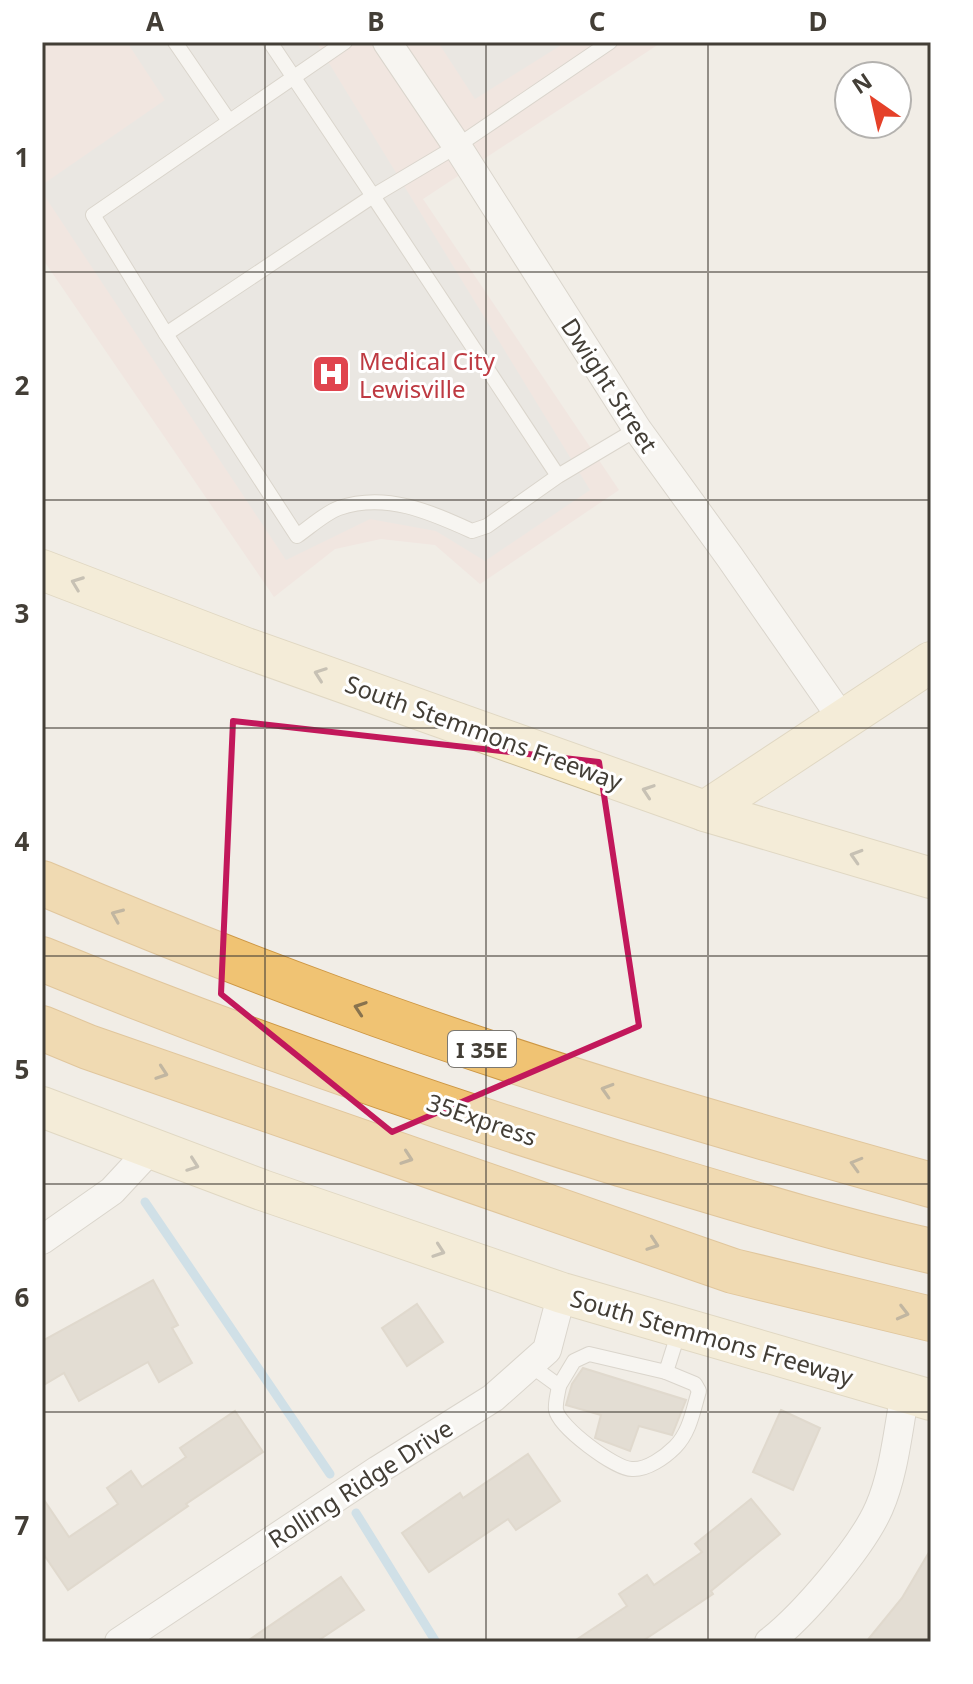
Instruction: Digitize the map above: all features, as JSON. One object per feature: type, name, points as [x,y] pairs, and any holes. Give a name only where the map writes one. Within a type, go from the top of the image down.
[{"type":"highway","name":"I 35E","points":[[42,883],[170,936],[379,1014],[715,1124],[931,1185]]},
{"type":"highway","name":"35Express","points":[[42,959],[126,993],[507,1129],[703,1189],[931,1251]]},
{"type":"highway","points":[[42,1028],[88,1047],[733,1271],[931,1319]]},
{"type":"main road","name":"South Stemmons Freeway","points":[[42,570],[246,648],[705,811],[931,878]]},
{"type":"main road","points":[[705,811],[931,662]]},
{"type":"main road","name":"South Stemmons Freeway","points":[[42,1107],[151,1149],[562,1293],[918,1396]]},
{"type":"street","name":"Dwight Street","points":[[387,42],[637,429],[843,720]]},
{"type":"street","points":[[42,1240],[112,1191],[151,1149]]},
{"type":"street","name":"Rolling Ridge Drive","points":[[119,1642],[378,1470],[493,1398],[547,1350],[562,1293]]},
{"type":"street","points":[[769,1642],[787,1628],[857,1546],[879,1508],[918,1396]]},
{"type":"lane","points":[[175,42],[229,121]]},
{"type":"lane","points":[[270,42],[558,476]]},
{"type":"lane","points":[[345,42],[93,215],[297,536],[337,509],[369,502],[419,507],[472,531],[487,526],[558,476],[637,429]]},
{"type":"lane","points":[[166,334],[373,196],[457,146],[610,42]]},
{"type":"lane","points":[[666,1372],[680,1328]]},
{"type":"lane","points":[[589,1354],[666,1372],[695,1384],[699,1391],[686,1431],[676,1447],[646,1467],[632,1469],[610,1461],[565,1426],[555,1408],[559,1386],[574,1361],[589,1354]]},
{"type":"lane","points":[[530,1365],[559,1386]]},
{"type":"highlighted area","points":[[233,721],[599,762],[639,1026],[392,1132],[221,994]]},
{"type":"shaded area","name":"Medical City Lewisville","points":[[42,42],[662,42],[423,199],[619,490],[480,584],[435,545],[381,539],[335,549],[274,597],[42,258]]},
{"type":"shaded area","name":"Medical City Lewisville","points":[[127,42],[316,42],[590,490],[485,561],[436,531],[370,519],[286,560],[42,192],[42,185],[165,100]]},
{"type":"shaded area","points":[[438,42],[566,42],[475,99]]},
{"type":"building","points":[[153,1280],[178,1325],[172,1328],[192,1363],[159,1382],[148,1362],[79,1401],[64,1373],[42,1386],[42,1341]]},
{"type":"building","points":[[417,1304],[443,1342],[407,1366],[382,1328]]},
{"type":"building","points":[[583,1368],[686,1400],[672,1435],[639,1426],[630,1451],[595,1438],[601,1415],[566,1405],[572,1384]]},
{"type":"building","points":[[781,1410],[820,1428],[793,1490],[753,1472]]},
{"type":"building","points":[[235,1411],[263,1452],[68,1590],[42,1552],[42,1497],[69,1537],[118,1504],[107,1488],[131,1471],[142,1487],[186,1457],[180,1448]]},
{"type":"building","points":[[528,1454],[560,1501],[516,1530],[508,1519],[429,1572],[402,1533],[460,1493],[463,1498]]},
{"type":"building","points":[[751,1499],[780,1534],[711,1591],[713,1594],[641,1642],[573,1642],[627,1606],[619,1594],[647,1575],[654,1585],[702,1552],[695,1544]]},
{"type":"building","points":[[931,1549],[931,1642],[866,1642],[902,1598]]},
{"type":"building","points":[[341,1577],[364,1610],[316,1642],[246,1642]]},
{"type":"waterway","points":[[145,1202],[330,1474]]},
{"type":"waterway","points":[[356,1513],[436,1642]]},
{"type":"place","name":"Medical City Lewisville","points":[[331,374]]}]
